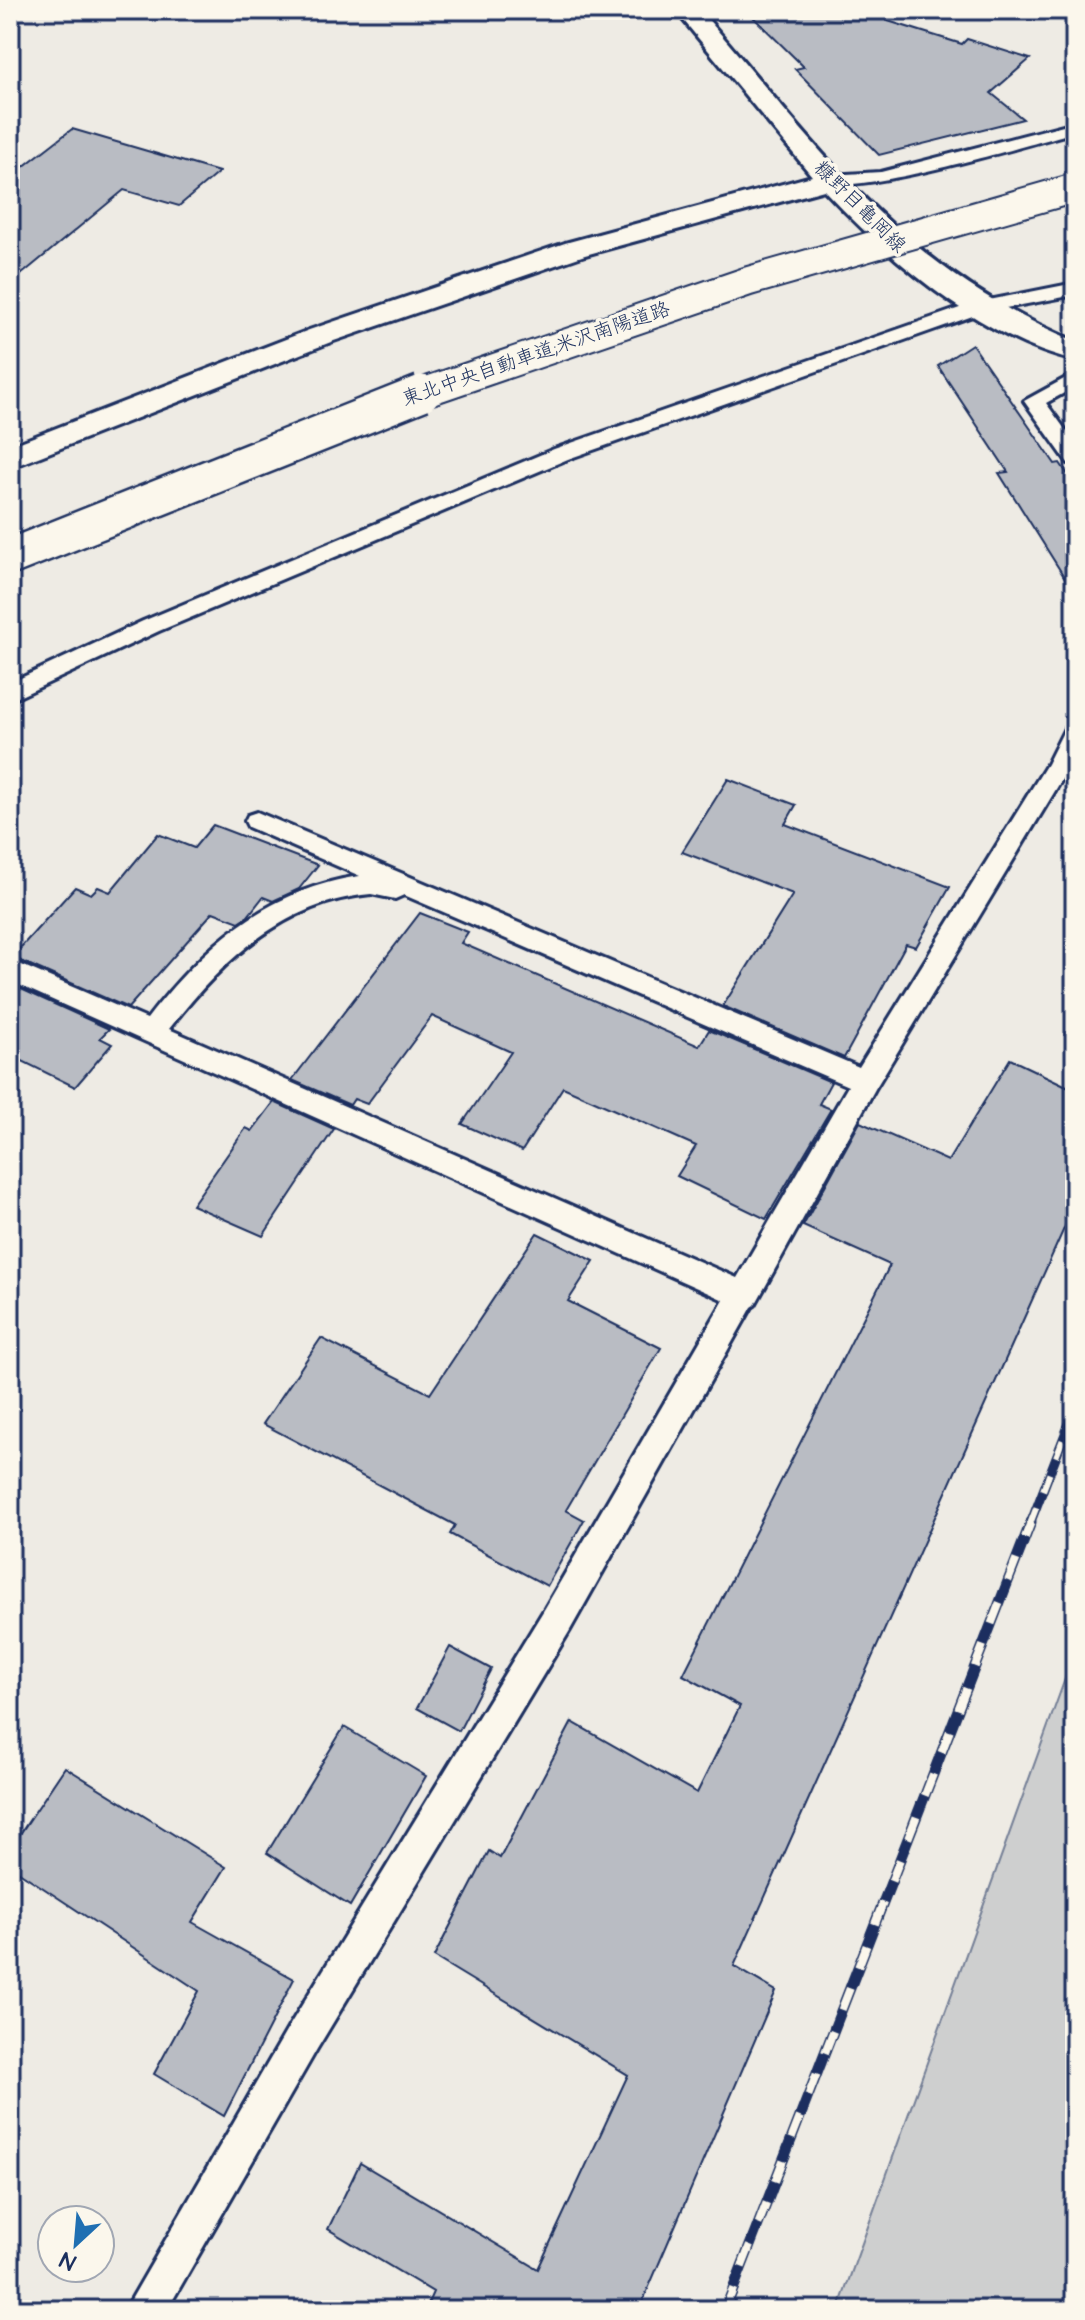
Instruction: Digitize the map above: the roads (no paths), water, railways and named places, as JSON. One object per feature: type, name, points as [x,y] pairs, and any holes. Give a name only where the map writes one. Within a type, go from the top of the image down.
[{"type":"main road","name":"糠野目亀岡線","points":[[687,10],[829,180],[864,216],[926,270],[981,307],[1075,352]]},
{"type":"main road","points":[[10,458],[320,336],[575,249],[829,180]]},
{"type":"main road","name":"東北中央自動車道;米沢南陽道路","points":[[10,557],[290,443],[530,353],[787,268],[1075,188]]},
{"type":"lane","points":[[829,180],[881,177],[1075,127]]},
{"type":"lane","points":[[10,693],[151,626],[561,454],[981,307],[1036,299],[1075,289]]},
{"type":"lane","points":[[1075,379],[1034,401],[1075,458]]},
{"type":"lane","points":[[145,2310],[312,2023],[557,1620],[745,1296],[865,1081],[1058,766],[1075,730]]},
{"type":"lane","points":[[257,821],[865,1081]]},
{"type":"lane","points":[[151,1033],[172,1004],[250,928],[301,902],[372,884],[431,898]]},
{"type":"lane","points":[[10,970],[745,1296]]},
{"type":"railway","points":[[1030,1524],[1075,1408]]},
{"type":"railway","points":[[725,2310],[1031,1522]]}]
